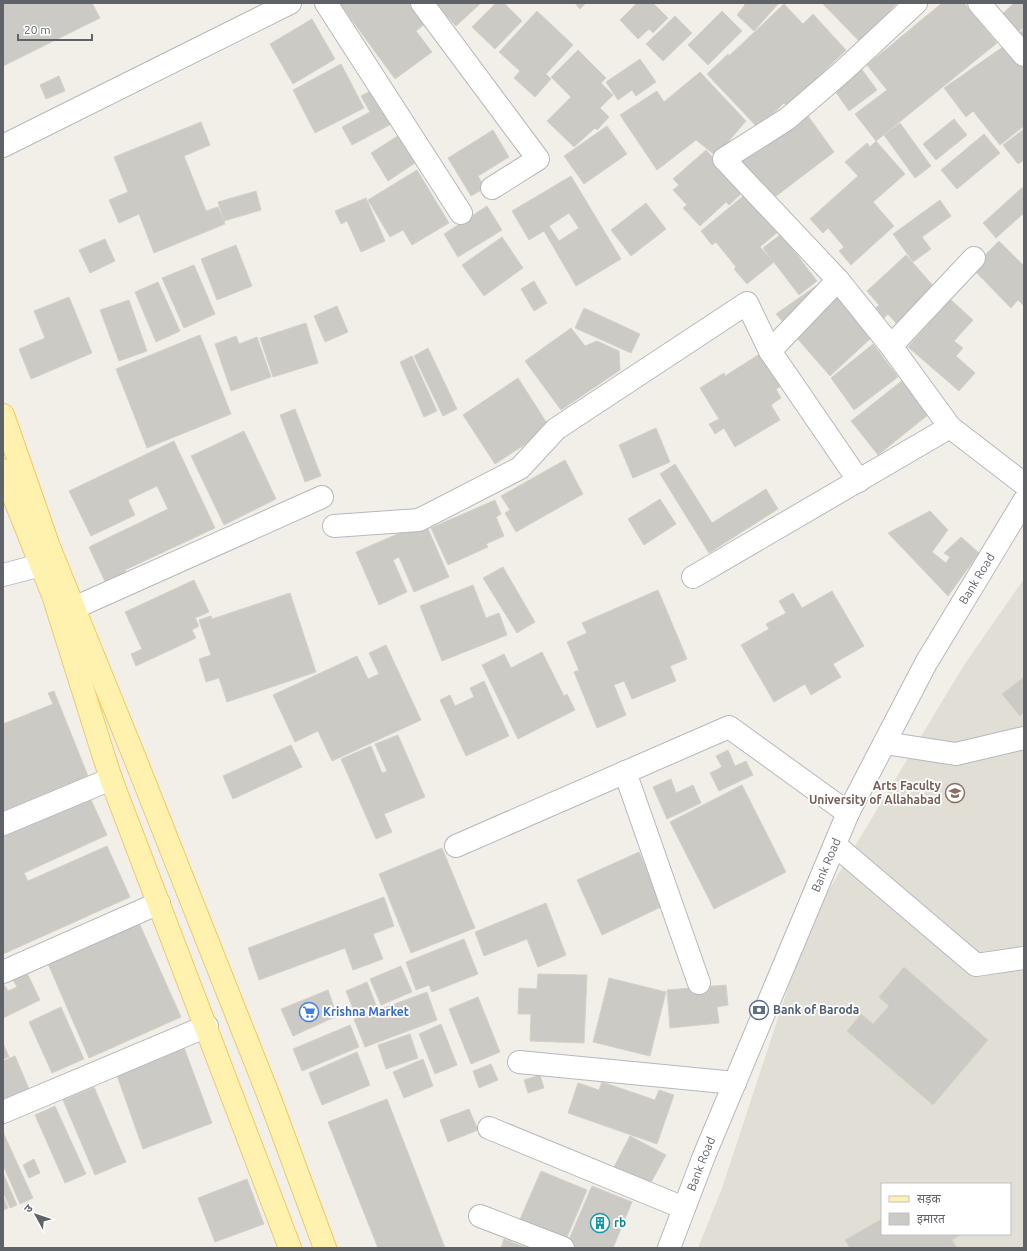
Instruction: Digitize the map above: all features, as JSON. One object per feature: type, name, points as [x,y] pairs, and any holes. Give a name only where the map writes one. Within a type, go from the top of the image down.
[{"type":"main road","points":[[3,416],[49,546],[270,1099],[325,1248]]},
{"type":"main road","points":[[3,470],[53,596],[111,779],[207,1026],[290,1248]]},
{"type":"street","points":[[3,146],[290,3]]},
{"type":"street","points":[[326,3],[461,213]]},
{"type":"street","points":[[422,3],[538,159],[492,188]]},
{"type":"street","points":[[916,3],[843,71],[787,119],[724,159],[838,280],[891,346],[950,427],[1024,484]]},
{"type":"street","points":[[979,3],[1024,56]]},
{"type":"street","points":[[891,346],[974,258]]},
{"type":"street","points":[[770,351],[838,280]]},
{"type":"street","points":[[334,526],[419,520],[520,468],[556,429],[747,303],[770,351],[859,481]]},
{"type":"street","points":[[693,577],[950,427]]},
{"type":"street","points":[[74,608],[322,498]]},
{"type":"street","name":"Bank Road","points":[[668,1248],[848,813],[926,663],[1024,501]]},
{"type":"street","points":[[3,575],[41,566]]},
{"type":"street","points":[[456,846],[729,727],[848,813]]},
{"type":"street","points":[[885,743],[956,754],[1024,738]]},
{"type":"street","points":[[625,772],[699,983]]},
{"type":"street","points":[[3,824],[111,779]]},
{"type":"street","points":[[835,845],[976,965],[1024,958]]},
{"type":"street","points":[[3,972],[159,903]]},
{"type":"street","points":[[3,1112],[207,1026]]},
{"type":"street","points":[[519,1062],[735,1083]]},
{"type":"street","points":[[489,1128],[684,1208]]},
{"type":"street","points":[[480,1216],[563,1248]]},
{"type":"shaded area","name":"Arts Faculty University of Allahabad","points":[[1024,579],[1024,1248],[698,1248],[722,1188],[810,921],[964,665]]},
{"type":"building","points":[[3,3],[92,3],[100,18],[3,66]]},
{"type":"building","points":[[343,3],[410,3],[425,24],[416,31],[432,52],[395,79],[341,5]]},
{"type":"building","points":[[435,3],[481,3],[456,26]]},
{"type":"building","points":[[496,3],[504,3],[522,21],[495,49],[472,27]]},
{"type":"building","points":[[575,3],[586,3],[580,9]]},
{"type":"building","points":[[637,3],[653,3],[668,18],[653,33],[649,29],[638,39],[620,20]]},
{"type":"building","points":[[743,3],[779,3],[754,31],[737,15],[745,5]]},
{"type":"building","points":[[897,3],[889,11],[893,15],[860,42],[823,4]]},
{"type":"building","points":[[942,3],[964,3],[997,43],[876,141],[855,114],[887,90],[867,65]]},
{"type":"building","points":[[1014,3],[1024,3],[1024,27],[1016,34],[1000,16]]},
{"type":"building","points":[[784,4],[803,24],[813,14],[846,50],[816,79],[821,84],[792,111],[784,103],[758,128],[707,74],[728,54],[729,56]]},
{"type":"building","points":[[537,11],[573,45],[546,74],[551,79],[535,97],[514,78],[520,71],[499,52]]},
{"type":"building","points":[[722,11],[742,31],[708,65],[688,45]]},
{"type":"building","points":[[675,16],[692,33],[663,61],[646,44]]},
{"type":"building","points":[[312,19],[335,59],[293,84],[270,44]]},
{"type":"building","points":[[1024,29],[1024,49],[1014,38]]},
{"type":"building","points":[[1007,44],[1024,64],[1024,126],[1000,145],[973,111],[966,117],[944,88]]},
{"type":"building","points":[[578,50],[606,78],[601,83],[613,95],[600,108],[609,117],[597,130],[595,128],[574,147],[547,121],[571,97],[551,77]]},
{"type":"building","points":[[640,59],[656,82],[636,96],[632,90],[618,100],[606,82]]},
{"type":"building","points":[[341,64],[364,108],[315,133],[293,90]]},
{"type":"building","points":[[860,67],[877,90],[849,111],[833,88]]},
{"type":"building","points":[[700,72],[746,121],[716,156],[696,140],[657,170],[620,115],[657,91],[664,102]]},
{"type":"building","points":[[59,76],[65,91],[46,99],[40,85]]},
{"type":"building","points":[[378,87],[397,121],[352,145],[342,127],[370,112],[361,96]]},
{"type":"building","points":[[803,109],[834,152],[771,200],[740,160]]},
{"type":"building","points":[[954,119],[967,135],[936,160],[923,144]]},
{"type":"building","points":[[201,122],[210,145],[184,156],[206,211],[218,207],[225,224],[154,253],[139,214],[119,223],[109,200],[128,192],[114,157]]},
{"type":"building","points":[[900,123],[931,166],[915,178],[884,135]]},
{"type":"building","points":[[607,126],[627,154],[584,184],[564,156]]},
{"type":"building","points":[[1024,129],[1024,160],[1018,164],[1003,145]]},
{"type":"building","points":[[493,130],[509,157],[478,176],[485,188],[471,196],[448,158]]},
{"type":"building","points":[[404,132],[421,159],[388,181],[371,153]]},
{"type":"building","points":[[984,134],[1000,153],[957,189],[941,170]]},
{"type":"building","points":[[876,141],[905,174],[873,202],[894,226],[851,265],[839,251],[844,247],[828,228],[823,233],[810,219],[858,176],[845,162],[867,143],[870,147]]},
{"type":"building","points":[[706,150],[744,191],[729,205],[726,202],[700,226],[683,208],[687,205],[673,190],[679,185],[673,179]]},
{"type":"building","points":[[417,170],[449,223],[412,245],[403,230],[390,237],[368,200]]},
{"type":"building","points":[[571,176],[621,259],[576,286],[544,231],[529,240],[512,211]],"holes":[[[569,213],[579,228],[559,241],[549,226]]]},
{"type":"building","points":[[1024,186],[1024,213],[996,238],[983,223]]},
{"type":"building","points":[[256,191],[261,210],[224,221],[218,202]]},
{"type":"building","points":[[748,192],[780,230],[760,247],[774,262],[747,284],[734,269],[736,267],[716,242],[712,245],[701,231]]},
{"type":"building","points":[[366,198],[385,241],[361,252],[347,221],[341,224],[335,211]]},
{"type":"building","points":[[940,200],[951,216],[922,237],[931,249],[913,262],[893,234]]},
{"type":"building","points":[[646,203],[666,229],[631,256],[611,230]]},
{"type":"building","points":[[487,206],[502,230],[458,257],[444,234]]},
{"type":"building","points":[[781,234],[817,281],[799,295],[763,248]]},
{"type":"building","points":[[502,237],[523,268],[484,296],[462,265]]},
{"type":"building","points":[[105,239],[115,261],[90,273],[79,250]]},
{"type":"building","points":[[999,241],[1024,266],[1024,306],[1018,300],[1011,308],[972,268]]},
{"type":"building","points":[[236,245],[252,286],[217,300],[201,259]]},
{"type":"building","points":[[906,255],[936,289],[897,324],[888,314],[884,318],[876,308],[879,305],[867,291]]},
{"type":"building","points":[[194,265],[215,314],[184,328],[162,278]]},
{"type":"building","points":[[534,281],[547,303],[534,311],[521,289]]},
{"type":"building","points":[[823,281],[872,337],[830,376],[776,314]]},
{"type":"building","points":[[158,282],[180,331],[156,342],[135,292]]},
{"type":"building","points":[[69,297],[92,353],[31,379],[19,349],[45,338],[34,311]]},
{"type":"building","points":[[950,299],[973,320],[954,341],[963,348],[956,356],[975,373],[959,391],[908,347]]},
{"type":"building","points":[[129,300],[147,351],[119,361],[100,310]]},
{"type":"building","points":[[337,306],[348,332],[325,342],[314,316]]},
{"type":"building","points":[[584,308],[640,334],[631,353],[575,328]]},
{"type":"building","points":[[306,323],[318,363],[273,377],[260,338]]},
{"type":"building","points":[[571,328],[585,346],[597,341],[619,351],[620,370],[561,410],[525,361]]},
{"type":"building","points":[[200,335],[231,414],[147,448],[116,369]]},
{"type":"building","points":[[236,336],[239,344],[257,337],[271,377],[231,391],[215,344]]},
{"type":"building","points":[[873,344],[898,377],[854,410],[831,378]]},
{"type":"building","points":[[428,348],[457,409],[443,416],[414,356]]},
{"type":"building","points":[[766,350],[786,383],[776,389],[781,398],[771,405],[780,420],[735,447],[724,428],[715,434],[709,424],[719,419],[700,388],[724,373],[725,376]]},
{"type":"building","points":[[412,356],[437,411],[424,417],[400,362]]},
{"type":"building","points":[[908,376],[934,410],[878,455],[851,421]]},
{"type":"building","points":[[518,378],[550,428],[495,464],[463,415]]},
{"type":"building","points":[[295,409],[321,476],[305,482],[280,415]]},
{"type":"building","points":[[656,428],[670,462],[633,478],[619,445]]},
{"type":"building","points":[[244,431],[276,499],[224,525],[191,456]]},
{"type":"building","points":[[174,441],[215,528],[125,570],[129,577],[108,588],[89,547],[168,509],[157,486],[128,500],[135,515],[91,536],[69,491]]},
{"type":"building","points":[[565,460],[583,494],[516,532],[505,513],[510,510],[501,496]]},
{"type":"building","points":[[675,464],[712,523],[766,489],[778,509],[709,553],[660,474]]},
{"type":"building","points":[[660,499],[676,524],[644,545],[628,519]]},
{"type":"building","points":[[495,500],[501,514],[496,517],[504,536],[486,544],[488,547],[448,565],[431,528]]},
{"type":"building","points":[[930,511],[948,530],[932,552],[946,563],[950,557],[944,553],[961,537],[979,553],[948,596],[888,533]]},
{"type":"building","points":[[425,522],[449,577],[414,592],[399,557],[393,560],[407,592],[379,605],[356,552]]},
{"type":"building","points":[[503,567],[535,622],[517,633],[483,578]]},
{"type":"building","points":[[194,580],[209,612],[195,618],[199,626],[192,630],[196,638],[136,666],[131,654],[142,649],[125,612]]},
{"type":"building","points":[[473,585],[486,618],[499,613],[507,635],[442,661],[420,606]]},
{"type":"building","points":[[658,590],[687,659],[670,666],[676,681],[632,699],[624,681],[614,685],[626,715],[597,728],[574,672],[579,670],[567,642],[587,633],[582,623]]},
{"type":"building","points":[[832,591],[864,646],[833,664],[841,677],[811,695],[805,684],[774,702],[741,645],[769,629],[766,624],[786,613],[779,601],[793,593],[802,608]]},
{"type":"building","points":[[290,593],[316,672],[227,702],[219,678],[206,682],[199,659],[211,655],[199,620],[211,616],[212,619]]},
{"type":"building","points":[[386,645],[421,720],[332,761],[318,731],[295,742],[273,695],[357,656],[368,679],[379,674],[369,653]]},
{"type":"building","points":[[542,652],[564,696],[567,694],[575,710],[518,739],[482,665],[504,654],[511,668]]},
{"type":"building","points":[[1023,678],[1024,712],[1020,716],[1002,694]]},
{"type":"building","points":[[484,681],[509,736],[466,756],[440,700],[450,695],[455,706],[474,697],[470,688]]},
{"type":"building","points":[[54,691],[88,776],[3,811],[3,724],[53,704],[48,693]]},
{"type":"building","points":[[398,735],[425,797],[384,814],[392,832],[376,839],[341,759],[371,746],[382,773],[387,771],[375,744]]},
{"type":"building","points":[[291,745],[302,767],[233,799],[223,776]]},
{"type":"building","points":[[728,750],[735,766],[746,761],[753,775],[719,791],[710,773],[722,767],[716,756]]},
{"type":"building","points":[[671,779],[676,793],[693,785],[701,803],[667,819],[653,787]]},
{"type":"building","points":[[742,785],[786,872],[714,909],[670,822]]},
{"type":"building","points":[[88,793],[107,835],[24,873],[28,881],[107,846],[130,897],[3,954],[3,831]]},
{"type":"building","points":[[442,848],[475,928],[411,953],[379,874]]},
{"type":"building","points":[[639,852],[663,906],[602,935],[577,880]]},
{"type":"building","points":[[384,897],[394,926],[373,934],[383,959],[353,970],[345,948],[259,980],[248,948]]},
{"type":"building","points":[[546,903],[566,955],[538,967],[527,939],[484,956],[475,932]]},
{"type":"building","points":[[136,916],[181,1017],[89,1058],[45,957]]},
{"type":"building","points":[[464,939],[478,974],[432,992],[429,985],[416,990],[406,962]]},
{"type":"building","points":[[401,966],[412,992],[381,1005],[370,979]]},
{"type":"building","points":[[904,967],[988,1040],[933,1105],[847,1031],[861,1014],[873,1024],[889,1006],[879,997]]},
{"type":"building","points":[[26,971],[40,1000],[3,1018],[3,983],[8,991],[17,987],[12,978]]},
{"type":"building","points":[[538,974],[587,975],[584,1043],[530,1041],[531,1014],[518,1014],[519,988],[537,989]]},
{"type":"building","points":[[609,978],[666,992],[650,1056],[593,1042]]},
{"type":"building","points":[[367,982],[376,1005],[355,1014],[346,991]]},
{"type":"building","points":[[726,985],[728,1005],[717,1007],[719,1023],[670,1028],[667,990]]},
{"type":"building","name":"Krishna Market","points":[[328,990],[337,1016],[293,1036],[281,1009]]},
{"type":"building","points":[[427,992],[437,1020],[365,1047],[354,1019]]},
{"type":"building","points":[[478,997],[500,1052],[471,1064],[449,1009]]},
{"type":"building","points":[[61,1007],[84,1059],[52,1073],[29,1022]]},
{"type":"building","points":[[441,1024],[457,1065],[435,1074],[419,1034]]},
{"type":"building","points":[[350,1025],[359,1047],[302,1071],[293,1049]]},
{"type":"building","points":[[410,1034],[418,1058],[386,1069],[378,1045]]},
{"type":"building","points":[[182,1042],[212,1123],[143,1149],[114,1067]]},
{"type":"building","points":[[3,1043],[9,1057],[3,1059]]},
{"type":"building","points":[[357,1052],[370,1085],[322,1105],[309,1073]]},
{"type":"building","points":[[15,1056],[29,1089],[3,1100],[3,1061]]},
{"type":"building","points":[[423,1059],[433,1086],[404,1098],[393,1072]]},
{"type":"building","points":[[491,1064],[498,1080],[479,1088],[473,1071]]},
{"type":"building","points":[[540,1075],[544,1088],[528,1093],[524,1080]]},
{"type":"building","points":[[602,1082],[655,1100],[659,1090],[674,1095],[657,1144],[568,1113],[578,1083],[599,1090]]},
{"type":"building","points":[[94,1087],[126,1162],[95,1175],[63,1100]]},
{"type":"building","points":[[387,1099],[445,1248],[378,1248],[328,1122]]},
{"type":"building","points":[[55,1106],[86,1174],[65,1183],[35,1115]]},
{"type":"building","points":[[469,1109],[478,1130],[448,1142],[440,1120]]},
{"type":"building","points":[[3,1132],[33,1198],[20,1204],[3,1165]]},
{"type":"building","points":[[630,1136],[666,1155],[648,1188],[613,1169]]},
{"type":"building","points":[[34,1159],[40,1173],[29,1178],[23,1165]]},
{"type":"building","points":[[541,1171],[587,1190],[564,1244],[518,1224]]},
{"type":"building","points":[[3,1173],[17,1205],[10,1208],[3,1192]]},
{"type":"building","points":[[247,1179],[264,1224],[215,1242],[198,1198]]},
{"type":"building","name":"rb","points":[[592,1186],[632,1202],[613,1248],[576,1248],[567,1244]]},
{"type":"building","points":[[3,1196],[8,1208],[3,1210]]},
{"type":"building","points":[[881,1220],[881,1235],[960,1235],[952,1240],[957,1248],[850,1248],[845,1240]]},
{"type":"building","points":[[504,1239],[527,1248],[501,1248]]},
{"type":"place","name":"Arts Faculty University of Allahabad","points":[[955,793]]},
{"type":"place","name":"Bank of Baroda","points":[[759,1010]]},
{"type":"place","name":"Krishna Market","points":[[309,1012]]},
{"type":"place","name":"rb","points":[[600,1223]]}]
